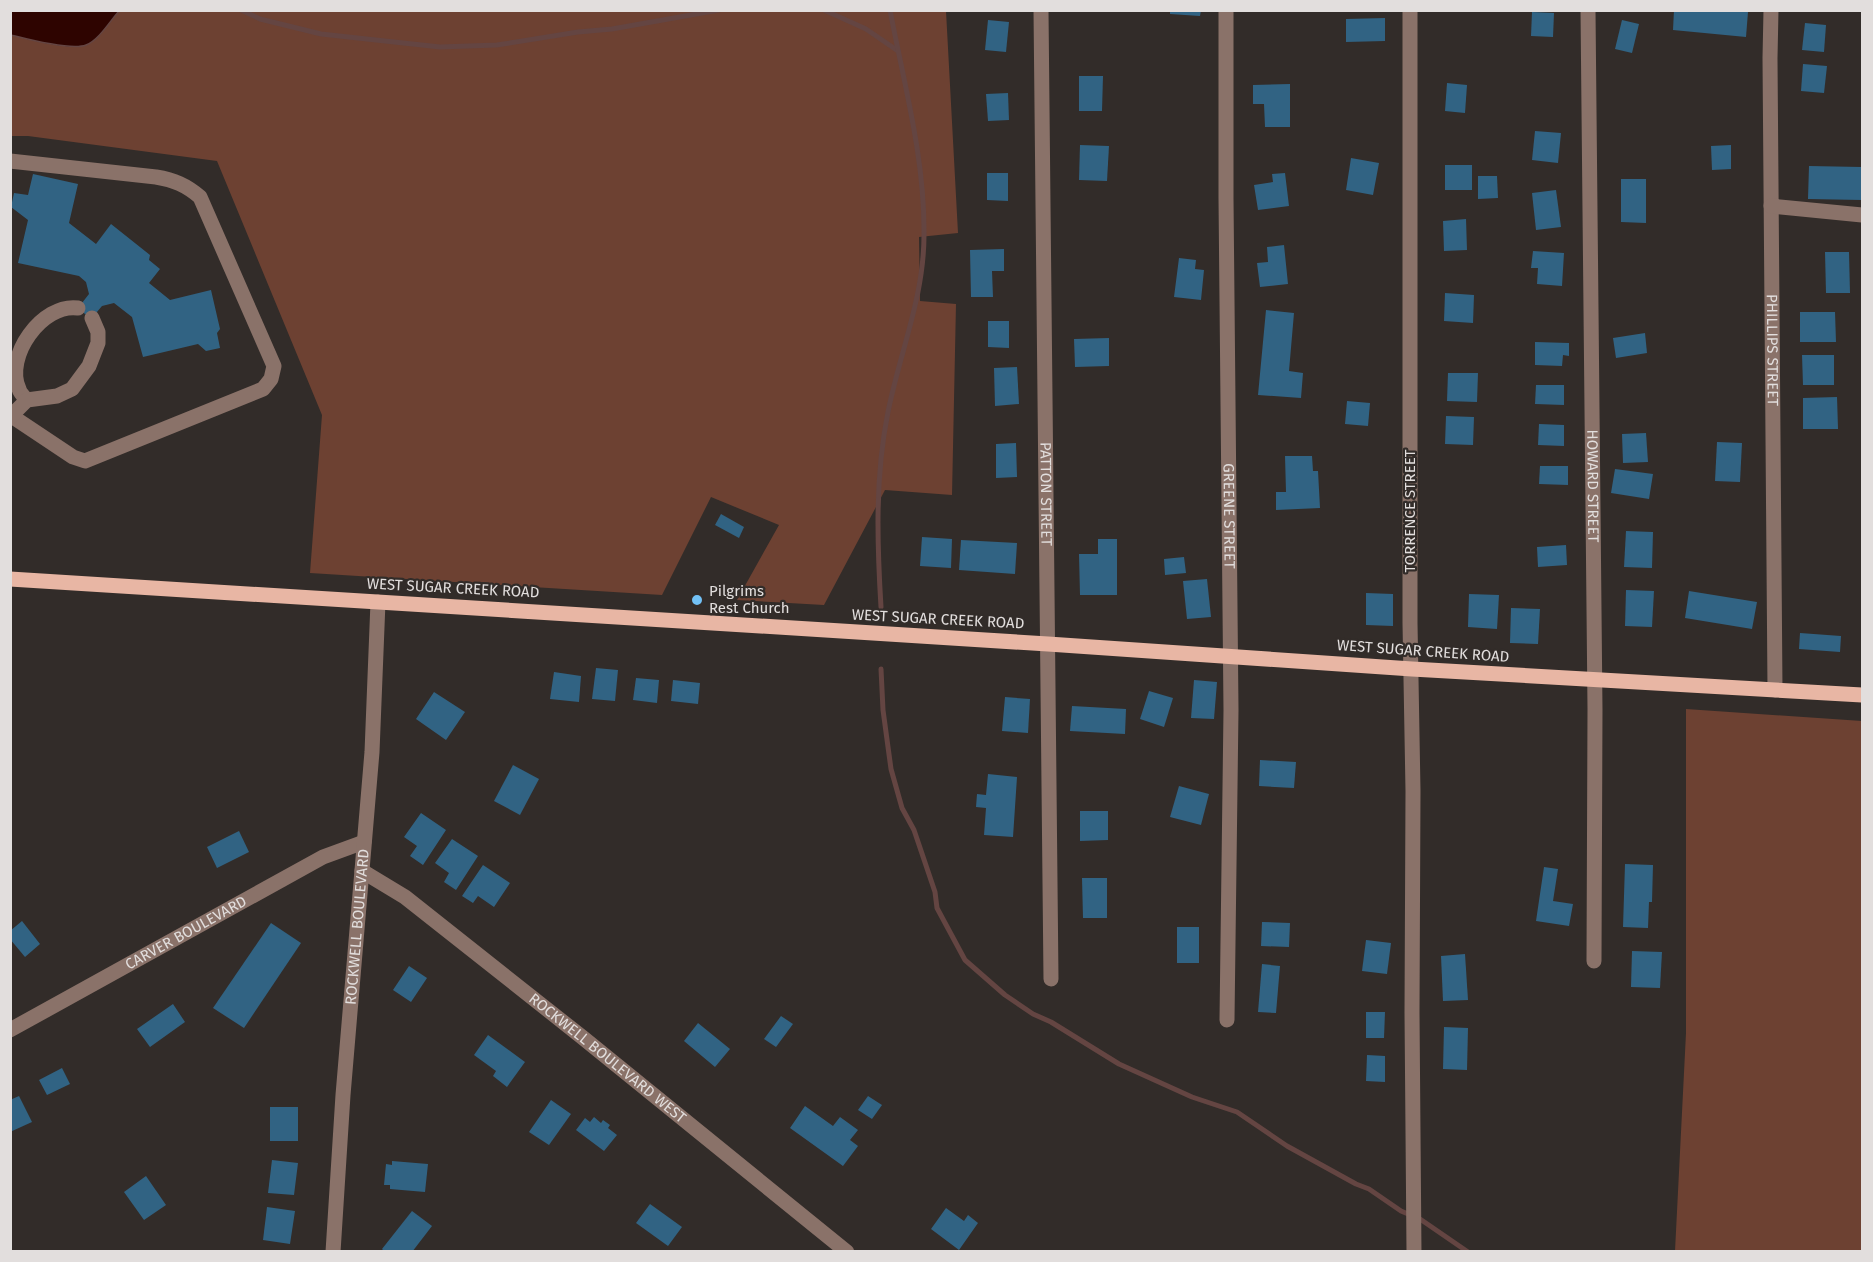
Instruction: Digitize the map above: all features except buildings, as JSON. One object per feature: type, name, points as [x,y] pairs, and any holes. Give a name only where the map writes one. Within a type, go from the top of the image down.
[{"type":"main road","name":"WEST SUGAR CREEK ROAD","points":[[10,579],[1412,669],[1863,695]]},
{"type":"street","name":"PATTON STREET","points":[[1041,10],[1050,979]]},
{"type":"street","name":"GREENE STREET","points":[[1226,10],[1231,657],[1227,1020]]},
{"type":"street","name":"TORRENCE STREET","points":[[1410,10],[1410,623],[1413,790],[1414,1251]]},
{"type":"street","name":"HOWARD STREET","points":[[1588,10],[1594,961]]},
{"type":"street","name":"PHILLIPS STREET","points":[[1771,10],[1775,690]]},
{"type":"street","points":[[10,161],[175,180],[200,197],[274,366],[271,380],[263,389],[85,461],[73,457],[11,416],[27,400],[57,396],[72,389],[89,366],[98,343],[98,332],[92,318]]},
{"type":"street","points":[[1771,206],[1863,215]]},
{"type":"street","points":[[27,400],[18,388],[16,363],[23,345],[40,320],[53,311],[67,306],[78,308]]},
{"type":"street","name":"ROCKWELL BOULEVARD","points":[[333,1251],[343,1095],[372,742],[378,602]]},
{"type":"street","name":"CARVER BOULEVARD","points":[[10,1030],[323,857],[364,842]]},
{"type":"street","name":"ROCKWELL BOULEVARD WEST","points":[[362,872],[405,897],[846,1251]]},
{"type":"shaded area","points":[[10,11],[119,11],[91,43],[70,47],[11,35]]},
{"type":"shaded area","points":[[11,11],[946,11],[958,233],[919,237],[920,301],[956,304],[952,495],[885,490],[824,605],[737,600],[779,525],[711,497],[662,595],[310,573],[322,415],[217,161],[28,136],[11,136]]},
{"type":"shaded area","points":[[1686,709],[1862,721],[1862,1251],[1675,1251],[1686,1033]]},
{"type":"waterway","points":[[241,10],[260,19],[321,34],[440,47],[497,45],[612,29],[719,10]]},
{"type":"waterway","points":[[824,10],[866,29],[898,51]]},
{"type":"waterway","points":[[881,607],[878,534],[881,460],[888,412],[916,302],[924,235],[917,150],[890,10]]},
{"type":"waterway","points":[[881,669],[883,710],[891,769],[902,808],[914,830],[935,892],[937,908],[965,960],[1005,995],[1033,1014],[1051,1022],[1119,1064],[1192,1097],[1237,1112],[1287,1146],[1369,1189],[1401,1211],[1420,1219],[1468,1252]]},
{"type":"place","name":"Pilgrims Rest Church","points":[[697,600]]}]
